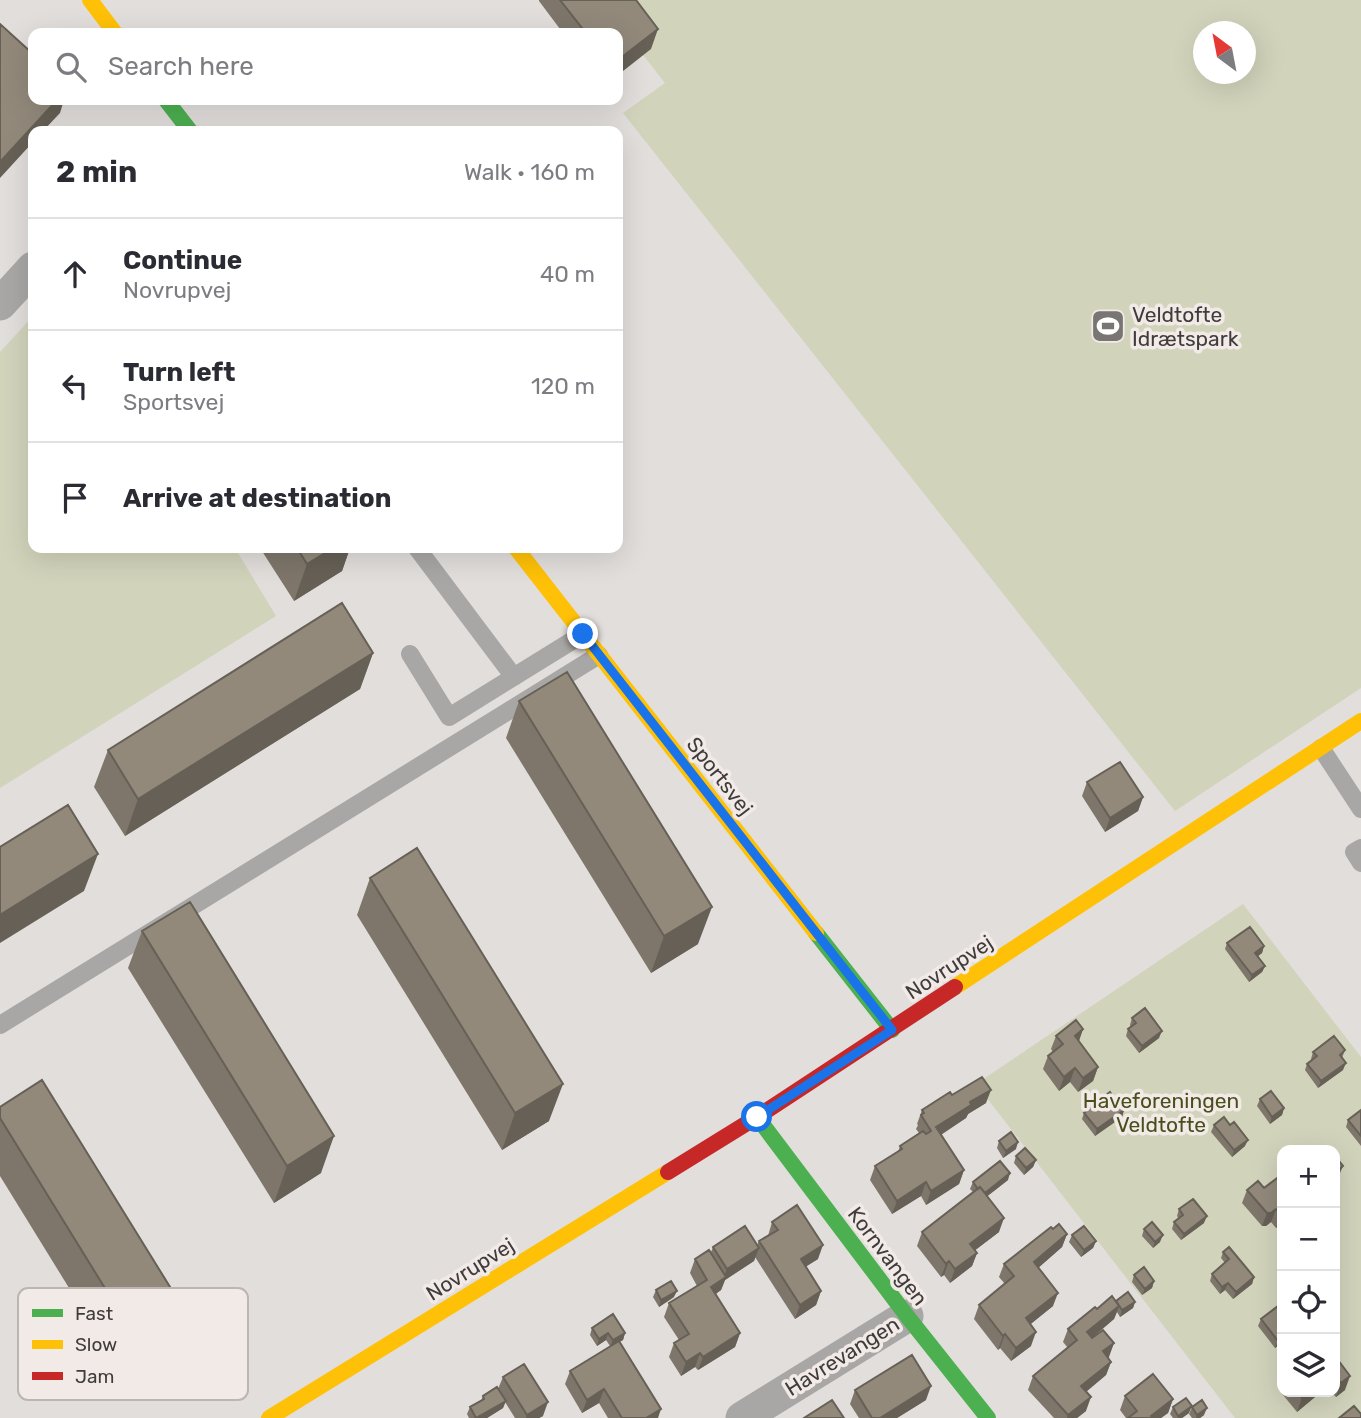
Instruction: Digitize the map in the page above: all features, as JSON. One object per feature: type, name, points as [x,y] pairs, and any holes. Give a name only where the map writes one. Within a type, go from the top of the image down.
[{"type":"street","points":[[90,0],[111,28]]},
{"type":"street","points":[[0,304],[28,273]]},
{"type":"street","name":"Sportsvej","points":[[520,553],[892,1030]]},
{"type":"street","name":"Novrupvej","points":[[269,1418],[757,1117],[1361,721]]},
{"type":"street","name":"Kornvangen","points":[[757,1117],[907,1316],[988,1418]]},
{"type":"street","name":"Havrevangen","points":[[742,1418],[907,1316]]},
{"type":"lane","points":[[421,553],[514,677]]},
{"type":"lane","points":[[410,654],[449,717],[583,634]]},
{"type":"lane","points":[[0,1025],[599,655]]},
{"type":"lane","points":[[1321,748],[1361,809]]},
{"type":"lane","points":[[1361,848],[1354,852],[1361,863]]},
{"type":"green space","name":"Veldtofte Idrætspark","points":[[600,0],[1361,0],[1361,688],[1175,811],[623,113],[665,83]]},
{"type":"green space","points":[[28,321],[28,553],[238,553],[276,616],[0,788],[0,352]]},
{"type":"green space","name":"Haveforeningen Veldtofte","points":[[1243,904],[1361,1057],[1361,1418],[1235,1418],[976,1084]]},
{"type":"building","points":[[560,0],[636,0],[658,29],[623,56],[623,28],[582,28]]},
{"type":"building","points":[[0,24],[28,49],[28,105],[52,105],[33,126],[28,126],[28,132],[0,162]]},
{"type":"building","points":[[300,553],[325,553],[307,564]]},
{"type":"building","points":[[342,603],[373,653],[138,799],[108,750]]},
{"type":"building","points":[[567,672],[712,907],[664,936],[519,701]]},
{"type":"building","points":[[1120,762],[1143,797],[1110,818],[1087,782]]},
{"type":"building","points":[[68,805],[98,854],[0,915],[0,847]]},
{"type":"building","points":[[417,848],[563,1084],[515,1113],[370,878]]},
{"type":"building","points":[[190,902],[334,1136],[287,1166],[142,931]]},
{"type":"building","points":[[1250,927],[1264,946],[1255,953],[1265,966],[1252,975],[1227,943]]},
{"type":"building","points":[[1145,1008],[1162,1031],[1142,1046],[1128,1029],[1136,1023],[1132,1018]]},
{"type":"building","points":[[1076,1020],[1083,1029],[1075,1036],[1098,1067],[1083,1078],[1075,1068],[1064,1077],[1048,1056],[1063,1044],[1056,1036]]},
{"type":"building","points":[[1334,1036],[1345,1050],[1340,1055],[1346,1063],[1321,1081],[1307,1064],[1317,1056],[1313,1052]]},
{"type":"building","points":[[982,1077],[991,1090],[936,1127],[964,1170],[931,1191],[926,1182],[897,1201],[875,1166],[902,1149],[900,1146],[923,1131],[926,1134],[931,1131],[921,1115],[924,1113],[922,1110],[950,1092],[952,1095]]},
{"type":"building","points":[[42,1080],[171,1288],[105,1288],[0,1118],[0,1107]]},
{"type":"building","points":[[1271,1091],[1284,1108],[1272,1117],[1260,1099]]},
{"type":"building","points":[[1110,1092],[1124,1110],[1097,1129],[1084,1113]]},
{"type":"building","points":[[1361,1110],[1361,1136],[1348,1120]]},
{"type":"building","points":[[1224,1117],[1230,1125],[1234,1122],[1248,1140],[1234,1150],[1214,1125]]},
{"type":"building","points":[[1011,1132],[1018,1142],[1006,1151],[999,1141]]},
{"type":"building","points":[[1025,1148],[1036,1160],[1026,1168],[1016,1156]]},
{"type":"building","points":[[1000,1161],[1010,1173],[985,1193],[980,1187],[978,1189],[973,1182]]},
{"type":"building","points":[[1277,1178],[1277,1210],[1271,1213],[1267,1213],[1247,1190],[1258,1181],[1264,1188]]},
{"type":"building","points":[[980,1187],[1004,1218],[970,1244],[977,1253],[955,1269],[949,1261],[946,1264],[922,1232]]},
{"type":"building","points":[[1193,1199],[1207,1216],[1184,1234],[1174,1222],[1183,1215],[1179,1209]]},
{"type":"building","points":[[797,1205],[823,1245],[801,1259],[821,1291],[800,1305],[759,1241],[778,1230],[772,1222]]},
{"type":"building","points":[[1152,1222],[1163,1235],[1155,1242],[1144,1229]]},
{"type":"building","points":[[1059,1224],[1067,1234],[1034,1262],[1058,1293],[1026,1318],[1036,1332],[1016,1348],[979,1305],[1014,1276],[1004,1264],[1051,1227],[1053,1229]]},
{"type":"building","points":[[745,1226],[759,1248],[727,1269],[713,1247]]},
{"type":"building","points":[[1084,1226],[1096,1241],[1084,1250],[1072,1235]]},
{"type":"building","points":[[1229,1247],[1254,1277],[1236,1292],[1228,1283],[1222,1287],[1212,1274],[1229,1259],[1223,1252]]},
{"type":"building","points":[[709,1250],[726,1277],[711,1287],[740,1333],[703,1357],[700,1353],[686,1362],[674,1343],[689,1334],[669,1303],[707,1280],[695,1259]]},
{"type":"building","points":[[1144,1267],[1154,1281],[1145,1289],[1134,1275]]},
{"type":"building","points":[[671,1281],[677,1291],[661,1300],[656,1290]]},
{"type":"building","points":[[1128,1292],[1135,1302],[1122,1310],[1116,1301]]},
{"type":"building","points":[[1112,1296],[1119,1306],[1087,1332],[1092,1338],[1103,1330],[1114,1343],[1103,1351],[1111,1362],[1081,1386],[1091,1397],[1068,1415],[1033,1376],[1077,1340],[1068,1329]]},
{"type":"building","points":[[1277,1307],[1277,1340],[1261,1319]]},
{"type":"building","points":[[613,1314],[625,1333],[613,1340],[608,1333],[599,1339],[592,1328]]},
{"type":"building","points":[[619,1341],[661,1409],[646,1418],[622,1418],[604,1389],[587,1400],[570,1371]]},
{"type":"building","points":[[912,1355],[931,1386],[880,1418],[872,1418],[855,1390]]},
{"type":"building","points":[[1340,1363],[1350,1376],[1340,1382]]},
{"type":"building","points":[[524,1364],[548,1402],[527,1415],[503,1377]]},
{"type":"building","points":[[1153,1374],[1173,1399],[1151,1416],[1153,1418],[1128,1418],[1137,1411],[1125,1396]]},
{"type":"building","points":[[497,1387],[506,1401],[476,1418],[470,1407]]},
{"type":"building","points":[[1186,1398],[1192,1406],[1178,1416],[1173,1407]]},
{"type":"building","points":[[832,1400],[844,1418],[804,1418]]},
{"type":"building","points":[[1202,1400],[1207,1408],[1197,1415],[1192,1407]]},
{"type":"building","points":[[1354,1406],[1361,1418],[1339,1418]]},
{"type":"traffic: fast","points":[[170,105],[186,126]]},
{"type":"traffic: fast","points":[[816,933],[892,1030]]},
{"type":"traffic: fast","points":[[757,1117],[907,1316],[988,1418]]},
{"type":"traffic: slow","points":[[90,0],[111,28]]},
{"type":"traffic: slow","points":[[520,553],[816,933]]},
{"type":"traffic: slow","points":[[955,987],[1361,721]]},
{"type":"traffic: slow","points":[[269,1418],[668,1172]]},
{"type":"traffic: jam","points":[[668,1172],[955,987]]},
{"type":"place","name":"Veldtofte Idrætspark","points":[[1108,326]]},
{"type":"route","points":[[583,634],[892,1030],[757,1117]]}]
